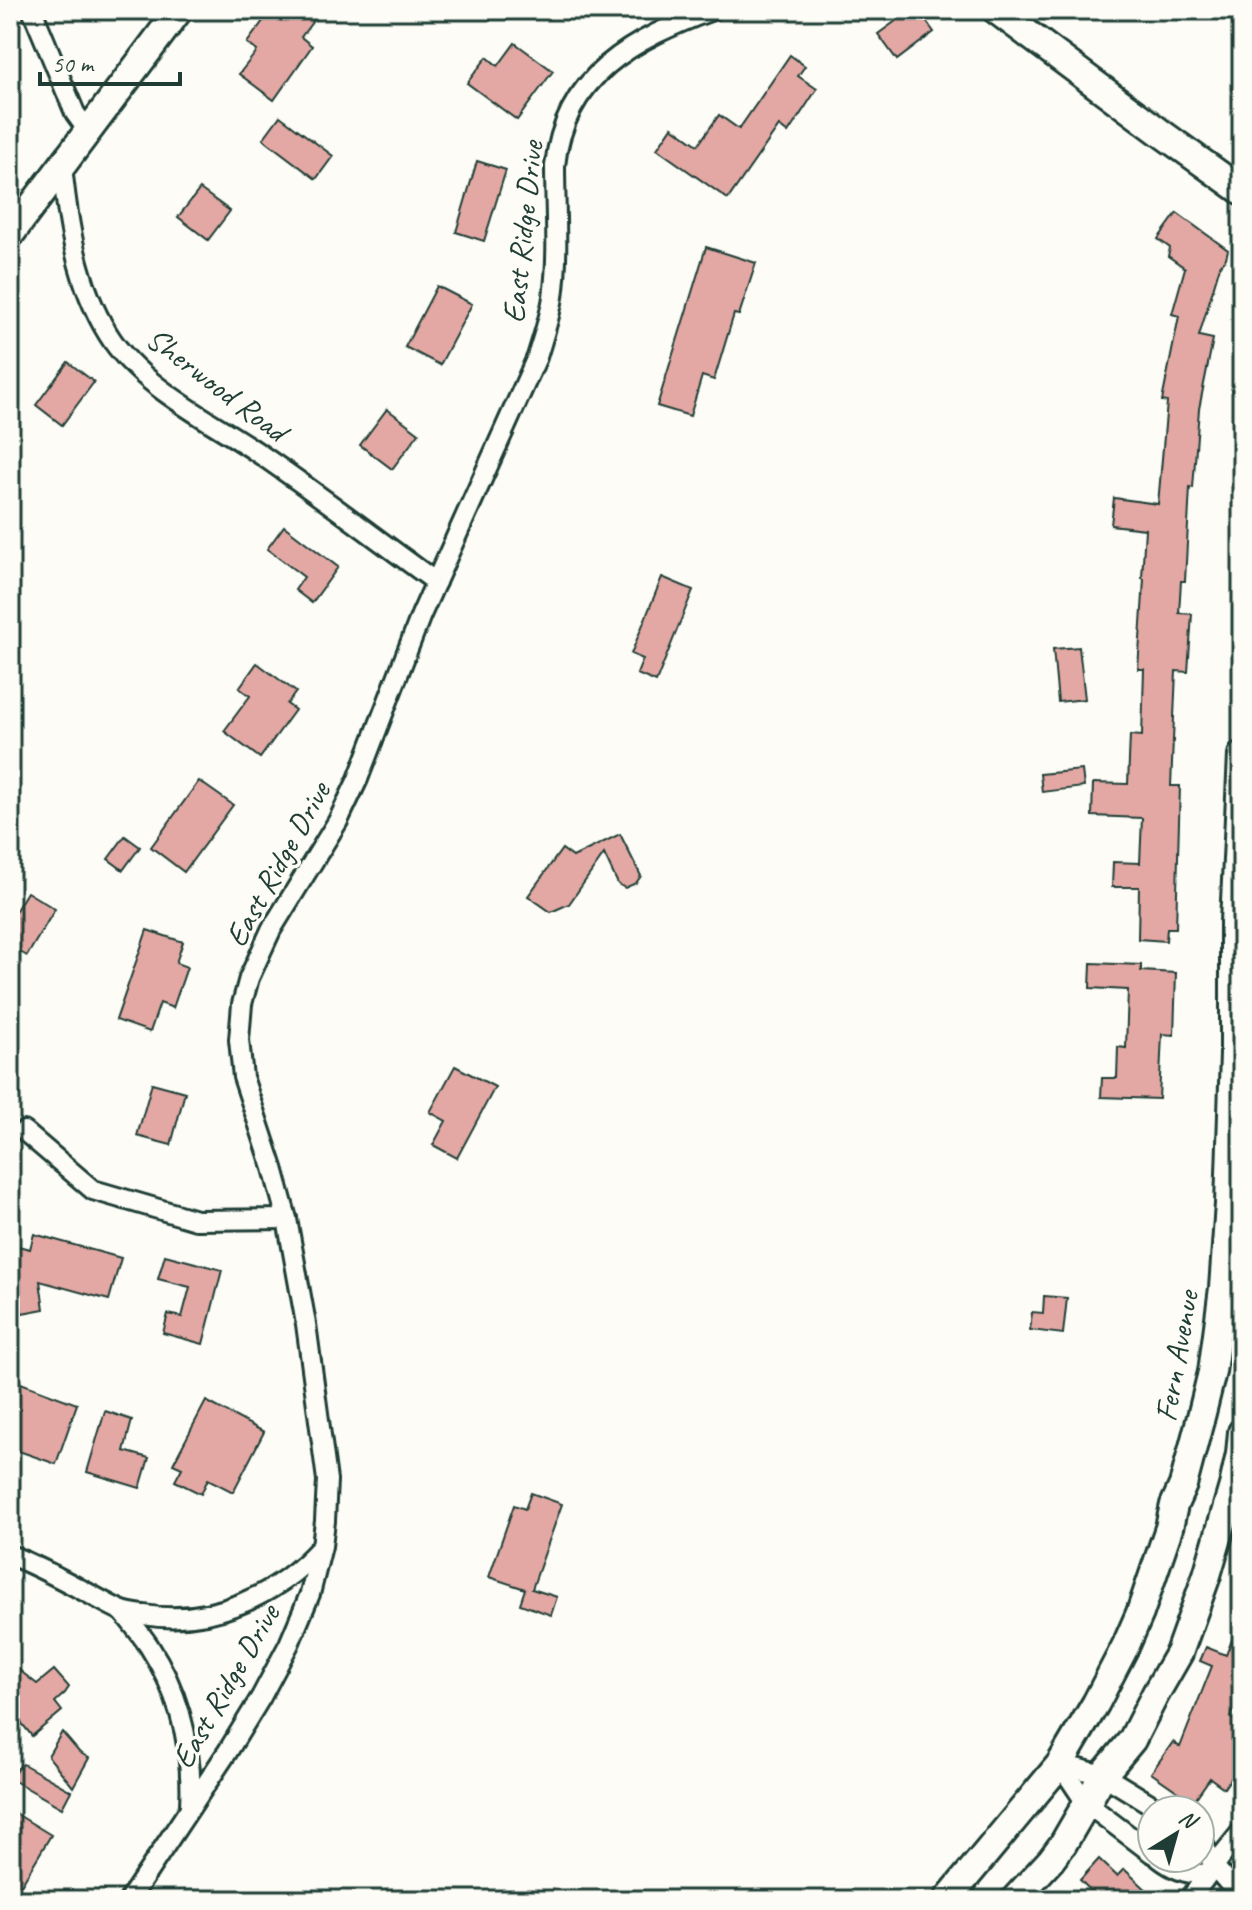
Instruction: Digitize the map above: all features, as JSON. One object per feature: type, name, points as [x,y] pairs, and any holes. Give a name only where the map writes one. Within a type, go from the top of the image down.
[{"type":"street","points":[[32,10],[75,113],[88,131]]},
{"type":"street","points":[[10,235],[179,10]]},
{"type":"street","name":"East Ridge Drive","points":[[129,1900],[261,1697],[289,1644],[310,1594],[322,1546],[327,1480],[306,1324],[287,1219],[243,1077],[239,1040],[242,1004],[249,978],[271,930],[338,821],[358,779],[421,615],[537,357],[553,295],[556,258],[555,166],[564,122],[591,78],[625,50],[669,26],[712,10]]},
{"type":"street","points":[[1006,17],[1242,191]]},
{"type":"street","name":"Sherwood Road","points":[[62,166],[69,226],[85,285],[101,322],[132,365],[436,582]]},
{"type":"street","name":"Fern Avenue","points":[[947,1900],[1060,1764],[1096,1703],[1140,1613],[1183,1485],[1212,1372],[1223,1288],[1229,1204],[1242,755]]},
{"type":"street","points":[[24,1131],[93,1190],[196,1220],[287,1219]]},
{"type":"street","points":[[1014,1900],[1063,1844],[1103,1775],[1132,1740],[1179,1653],[1207,1575],[1233,1486],[1242,1432]]},
{"type":"street","points":[[10,1555],[122,1611],[176,1618],[212,1613],[247,1602],[279,1585],[322,1546]]},
{"type":"street","points":[[122,1611],[148,1644],[176,1699],[190,1761],[190,1806]]},
{"type":"street","points":[[1060,1764],[1103,1775],[1136,1795]]},
{"type":"street","points":[[1060,1764],[1086,1803],[1136,1841]]},
{"type":"street","points":[[1216,1864],[1242,1831]]},
{"type":"street","points":[[1216,1868],[1242,1899]]},
{"type":"street","points":[[1189,1900],[1208,1874]]},
{"type":"building","points":[[271,10],[321,10],[301,37],[312,46],[274,100],[239,74],[257,51],[247,43]]},
{"type":"building","points":[[911,10],[918,10],[934,32],[897,60],[878,34]]},
{"type":"building","points":[[515,43],[553,71],[517,120],[467,83],[487,57],[498,66]]},
{"type":"building","points":[[790,55],[805,66],[798,76],[817,89],[788,133],[779,126],[728,199],[657,149],[672,127],[698,145],[719,115],[739,129]]},
{"type":"building","points":[[280,116],[333,156],[316,179],[263,139]]},
{"type":"building","points":[[477,161],[506,170],[484,241],[456,232]]},
{"type":"building","points":[[200,189],[230,211],[208,240],[178,217]]},
{"type":"building","points":[[1177,213],[1228,250],[1220,266],[1199,336],[1213,339],[1199,409],[1193,488],[1190,487],[1185,581],[1181,581],[1179,613],[1192,614],[1188,672],[1176,671],[1171,786],[1180,786],[1176,928],[1167,928],[1166,941],[1138,939],[1139,887],[1112,887],[1113,862],[1140,863],[1142,818],[1092,816],[1093,783],[1128,784],[1130,735],[1142,736],[1144,669],[1138,669],[1145,529],[1111,525],[1114,498],[1158,504],[1167,402],[1162,401],[1179,316],[1172,314],[1185,268],[1168,256],[1170,248],[1158,239]]},
{"type":"building","points":[[706,247],[756,263],[739,315],[734,314],[714,380],[702,376],[690,416],[657,406]]},
{"type":"building","points":[[437,286],[472,304],[440,365],[405,347]]},
{"type":"building","points":[[68,362],[94,382],[62,425],[36,405]]},
{"type":"building","points":[[387,409],[419,433],[392,469],[360,445]]},
{"type":"building","points":[[284,526],[338,567],[312,603],[295,590],[304,577],[267,549]]},
{"type":"building","points":[[662,577],[693,590],[656,682],[637,674],[643,659],[631,654]]},
{"type":"building","points":[[1079,647],[1085,699],[1058,702],[1053,649]]},
{"type":"building","points":[[257,663],[296,692],[287,704],[295,710],[260,758],[224,731],[250,696],[239,688]]},
{"type":"building","points":[[1082,770],[1084,787],[1042,792],[1040,774]]},
{"type":"building","points":[[199,781],[233,805],[184,872],[151,847]]},
{"type":"building","points":[[620,834],[641,876],[636,883],[625,888],[618,884],[604,854],[569,904],[551,912],[528,896],[562,849],[573,857]]},
{"type":"building","points":[[125,836],[140,847],[123,870],[108,859]]},
{"type":"building","points":[[27,892],[55,909],[27,956],[10,946],[10,920]]},
{"type":"building","points":[[147,930],[183,942],[176,963],[187,967],[173,1008],[160,1003],[150,1032],[116,1020]]},
{"type":"building","points":[[1091,963],[1141,965],[1141,971],[1176,973],[1174,1035],[1162,1034],[1159,1099],[1101,1097],[1102,1078],[1117,1078],[1118,1047],[1126,1048],[1128,990],[1090,988]]},
{"type":"building","points":[[455,1066],[495,1087],[457,1158],[433,1145],[446,1121],[430,1112]]},
{"type":"building","points":[[152,1083],[185,1092],[171,1145],[137,1136]]},
{"type":"building","points":[[34,1234],[121,1258],[109,1300],[40,1281],[44,1309],[22,1313],[16,1274],[10,1273],[10,1262],[14,1245],[30,1249]]},
{"type":"building","points":[[165,1255],[222,1270],[203,1344],[163,1333],[168,1314],[182,1317],[190,1287],[158,1279]]},
{"type":"building","points":[[1044,1296],[1067,1298],[1063,1334],[1030,1330],[1032,1312],[1043,1313]]},
{"type":"building","points":[[10,1379],[77,1404],[56,1464],[10,1448]]},
{"type":"building","points":[[206,1401],[264,1432],[233,1492],[208,1479],[201,1494],[175,1481],[182,1468],[173,1464]]},
{"type":"building","points":[[105,1411],[132,1420],[124,1451],[149,1458],[140,1488],[87,1472]]},
{"type":"building","points":[[531,1493],[562,1504],[532,1589],[557,1597],[551,1615],[520,1604],[525,1589],[489,1577],[514,1505],[525,1509]]},
{"type":"building","points":[[1241,1617],[1242,1692],[1231,1718],[1242,1723],[1242,1762],[1224,1788],[1210,1778],[1199,1794],[1181,1794],[1151,1773],[1173,1742],[1180,1747],[1212,1666],[1200,1661],[1206,1647],[1226,1655]]},
{"type":"building","points":[[10,1663],[37,1684],[54,1670],[69,1687],[55,1702],[62,1711],[32,1736],[10,1709]]},
{"type":"building","points":[[62,1732],[79,1752],[89,1758],[73,1787],[48,1756]]},
{"type":"building","points":[[23,1764],[71,1791],[62,1808],[11,1779]]},
{"type":"building","points":[[10,1810],[51,1835],[12,1900],[10,1900]]},
{"type":"building","points":[[1099,1859],[1117,1876],[1124,1869],[1149,1892],[1142,1900],[1086,1900],[1093,1893],[1080,1880]]}]
